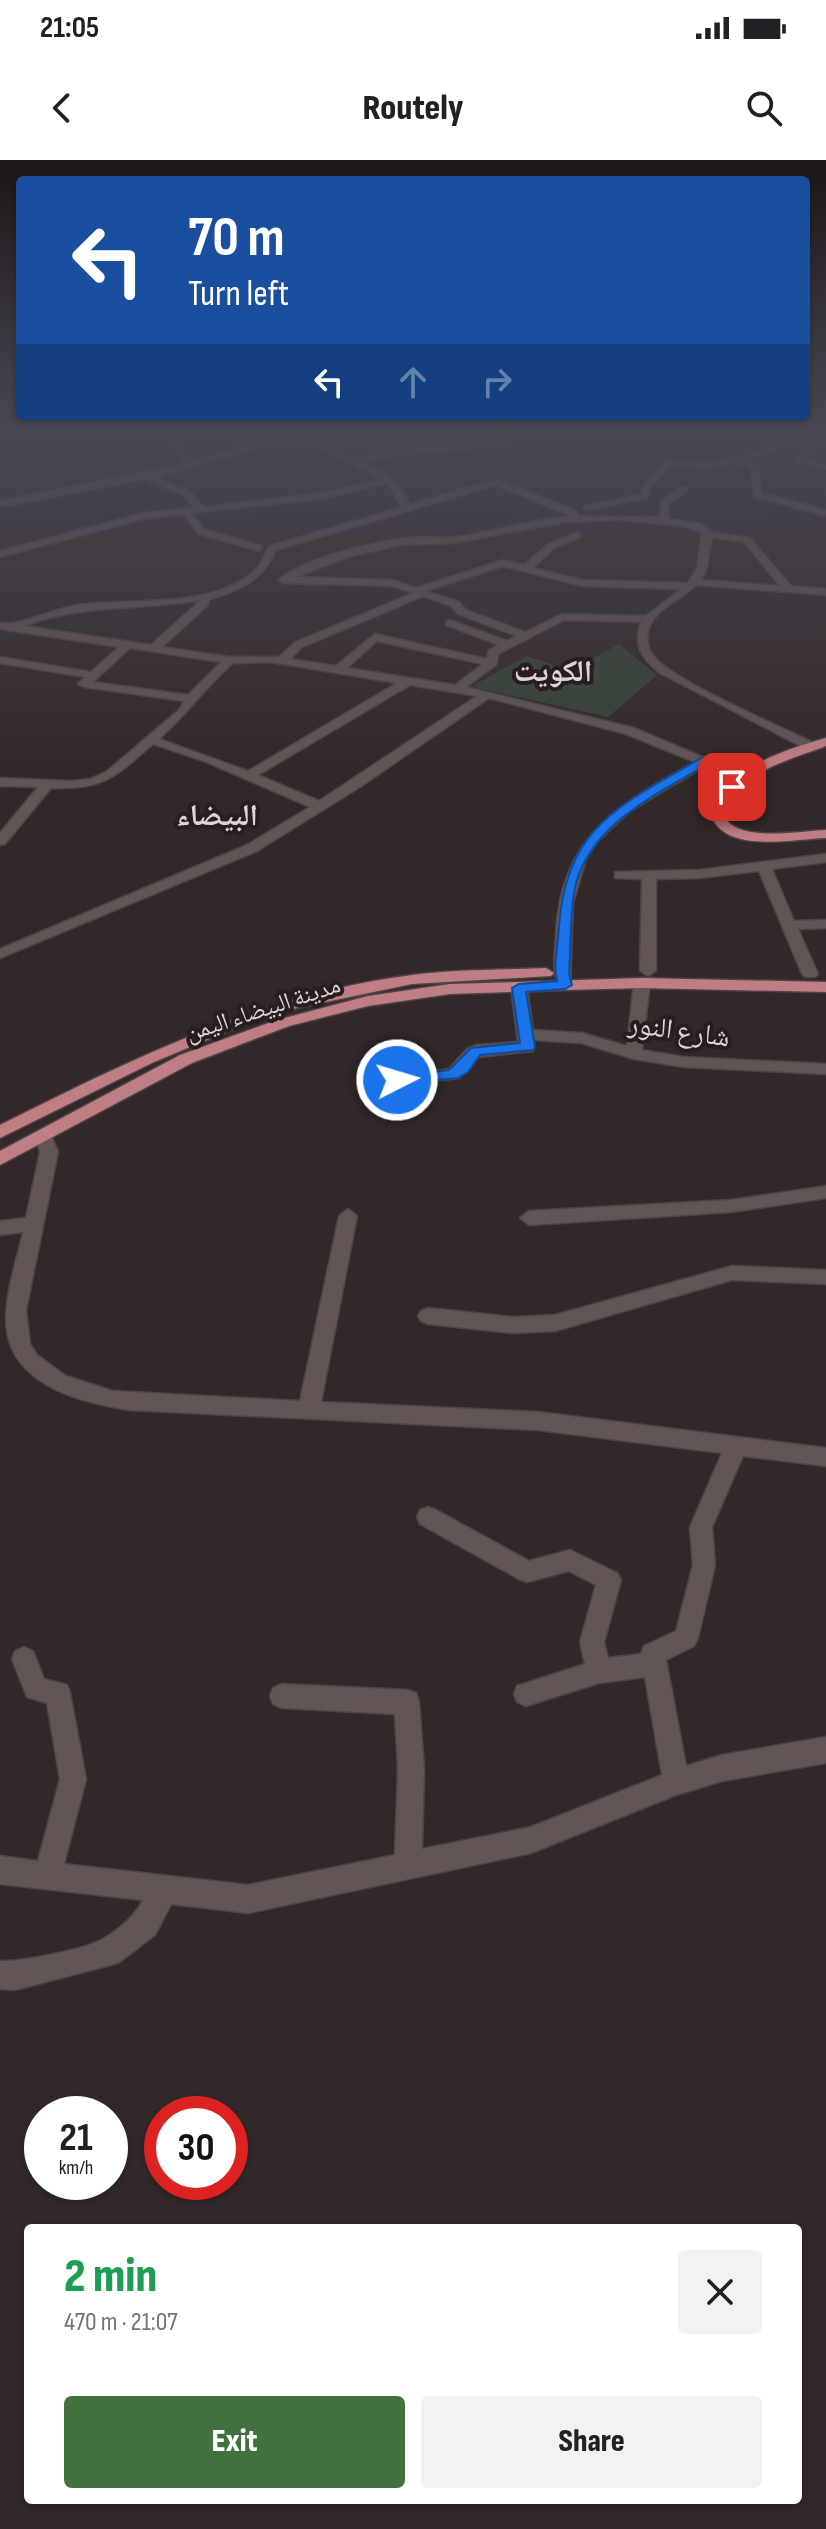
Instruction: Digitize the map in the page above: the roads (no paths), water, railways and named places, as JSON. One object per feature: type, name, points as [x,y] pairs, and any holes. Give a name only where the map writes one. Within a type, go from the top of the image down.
[{"type":"main road","points":[[826,742],[744,777],[718,806],[717,819],[726,829],[752,837],[826,834]]},
{"type":"main road","points":[[563,979],[818,974]]},
{"type":"main road","points":[[645,977],[826,987]]},
{"type":"main road","name":"مدينة البيضاء اليمن","points":[[0,1132],[148,1058],[229,1025],[294,1004],[412,979],[563,979]]},
{"type":"main road","name":"مدينة البيضاء اليمن","points":[[0,1159],[186,1059],[283,1023],[405,994],[519,988],[563,979]]},
{"type":"main road","points":[[26,1120],[44,1137]]},
{"type":"street","points":[[0,554],[32,546]]},
{"type":"street","points":[[250,546],[259,548]]},
{"type":"street","points":[[240,584],[261,570],[272,548],[280,546]]},
{"type":"street","points":[[273,581],[322,561],[389,546]]},
{"type":"street","points":[[527,568],[552,546]]},
{"type":"street","points":[[706,546],[700,571],[691,584],[647,619],[642,633],[643,647],[665,672],[812,747]]},
{"type":"street","points":[[752,546],[788,589]]},
{"type":"street","points":[[281,661],[298,645],[419,592],[503,563],[582,583],[691,584],[826,592]]},
{"type":"street","points":[[17,627],[34,618],[69,611],[203,596],[240,584],[371,581],[393,583],[455,604],[462,612],[524,635]]},
{"type":"street","points":[[613,595],[622,585]]},
{"type":"street","points":[[155,647],[203,604],[206,600],[203,596]]},
{"type":"street","points":[[595,616],[604,606]]},
{"type":"street","points":[[457,689],[492,663],[493,652],[562,617],[647,619]]},
{"type":"street","points":[[450,623],[507,644]]},
{"type":"street","points":[[0,624],[230,660],[281,661],[487,694],[630,731],[744,777]]},
{"type":"street","points":[[338,670],[375,637],[492,663]]},
{"type":"street","points":[[129,644],[84,684],[193,699]]},
{"type":"street","points":[[0,660],[91,675]]},
{"type":"street","points":[[0,782],[71,785],[103,779],[151,740],[193,699],[197,690],[230,660]]},
{"type":"street","points":[[249,775],[410,680]]},
{"type":"street","points":[[0,954],[227,861],[320,806],[487,694]]},
{"type":"street","points":[[151,740],[208,758],[320,806]]},
{"type":"street","points":[[563,979],[568,893],[575,868],[585,849],[599,831],[627,807],[705,761]]},
{"type":"street","points":[[0,841],[47,785]]},
{"type":"street","points":[[620,875],[715,872],[826,858]]},
{"type":"street","points":[[763,864],[789,925],[818,974]]},
{"type":"street","points":[[634,1054],[645,977],[649,875]]},
{"type":"street","points":[[789,925],[826,924]]},
{"type":"street","points":[[397,1080],[453,1074],[476,1051],[527,1047],[519,988]]},
{"type":"street","name":"شارع النور","points":[[527,1035],[582,1038],[634,1054],[704,1064],[826,1069]]},
{"type":"street","points":[[44,1137],[49,1152],[18,1297],[16,1328],[25,1354],[46,1373],[80,1391],[114,1400],[549,1422],[826,1457]]},
{"type":"street","points":[[529,1218],[731,1206],[826,1192]]},
{"type":"street","points":[[309,1410],[348,1216]]},
{"type":"street","points":[[0,1228],[34,1224]]},
{"type":"street","points":[[428,1316],[513,1325],[545,1324],[568,1321],[732,1273],[826,1277]]},
{"type":"street","points":[[676,1782],[653,1654],[686,1638],[704,1565],[701,1527],[736,1446]]},
{"type":"street","points":[[428,1517],[527,1572],[570,1560],[609,1580],[592,1642],[599,1671]]},
{"type":"street","points":[[24,1659],[36,1689],[58,1693],[73,1779],[47,1876]]},
{"type":"street","points":[[526,1694],[599,1671],[655,1664]]},
{"type":"street","points":[[282,1696],[407,1702],[411,1769],[408,1866]]},
{"type":"street","points":[[0,1870],[248,1899],[531,1840],[676,1782],[722,1768],[826,1750]]},
{"type":"street","points":[[0,1975],[15,1976],[108,1953],[145,1925],[164,1889]]},
{"type":"district","name":"الكويت","points":[[553,672]]},
{"type":"district","name":"البيضاء","points":[[217,816]]}]
